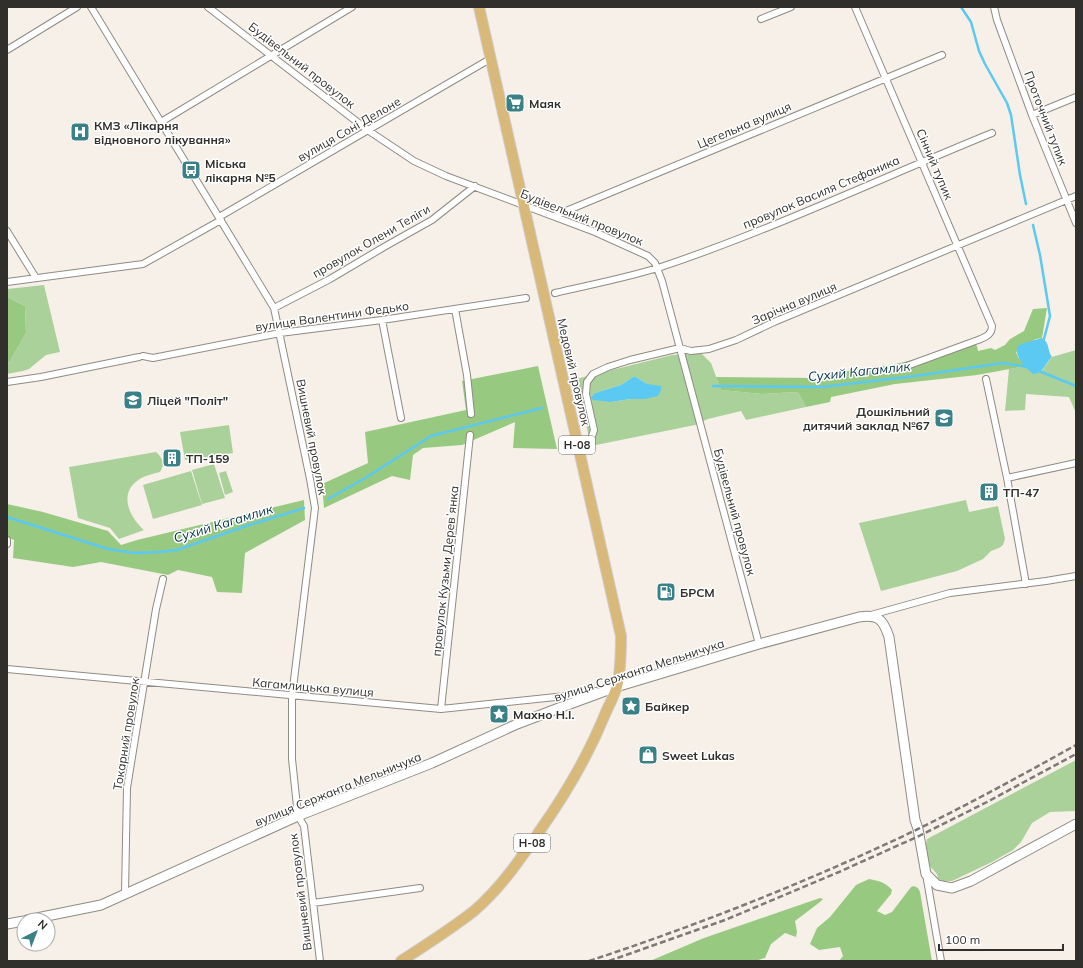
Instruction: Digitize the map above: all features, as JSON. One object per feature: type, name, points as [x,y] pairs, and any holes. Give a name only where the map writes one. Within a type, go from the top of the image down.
[{"type":"main road","name":"Н-08","points":[[479,7],[523,204]]},
{"type":"main road","name":"Медовий провулок","points":[[523,204],[621,636],[621,661],[616,687]]},
{"type":"main road","name":"Н-08","points":[[401,961],[430,943],[474,911],[502,883],[525,853],[566,793],[585,761],[616,687]]},
{"type":"street","points":[[7,50],[77,7]]},
{"type":"street","name":"Вишневий провулок","points":[[91,7],[274,308],[310,479],[314,508],[292,696],[292,759],[298,816],[304,826],[320,961]]},
{"type":"street","name":"Будівельний провулок","points":[[208,7],[369,131],[414,161],[446,176],[596,232],[648,256],[655,263],[662,281],[759,644]]},
{"type":"street","points":[[161,122],[352,7]]},
{"type":"street","points":[[761,19],[791,7]]},
{"type":"street","name":"Сінний тупик","points":[[855,7],[992,326],[992,331],[989,335],[904,367]]},
{"type":"street","name":"Проточний тупик","points":[[994,7],[997,20],[1032,115],[1076,223]]},
{"type":"street","name":"Цегельна вулиця","points":[[554,216],[942,55]]},
{"type":"street","name":"вулиця Соні Делоне","points":[[7,282],[143,264],[490,59]]},
{"type":"street","points":[[1032,115],[1076,97]]},
{"type":"street","name":"провулок Василя Стефаника","points":[[657,268],[775,225],[992,132]]},
{"type":"street","name":"провулок Олени Теліги","points":[[274,308],[330,279],[384,246],[432,220],[475,186]]},
{"type":"street","name":"Зарічна вулиця","points":[[579,451],[591,439],[594,430],[586,394],[587,382],[593,374],[608,367],[630,360],[680,348],[691,351],[709,349],[736,340],[774,322],[1076,196]]},
{"type":"street","points":[[7,232],[36,278]]},
{"type":"street","points":[[555,293],[657,268]]},
{"type":"street","name":"вулиця Валентини Федько","points":[[7,382],[41,377],[141,356],[153,358],[179,354],[280,333],[382,320],[526,298]]},
{"type":"street","points":[[455,308],[467,375],[471,414]]},
{"type":"street","points":[[382,320],[401,418]]},
{"type":"street","points":[[986,379],[1007,478],[1026,584]]},
{"type":"street","name":"провулок Кузьми Деревʼянка","points":[[441,709],[470,435]]},
{"type":"street","points":[[1007,478],[1076,463]]},
{"type":"street","name":"вулиця Сержанта Мельничука","points":[[56,913],[101,904],[298,816],[432,763],[517,724],[616,687],[759,644],[950,593],[1026,584],[1076,576]]},
{"type":"street","name":"Токарний провулок","points":[[124,894],[127,788],[156,609],[163,579]]},
{"type":"street","points":[[871,615],[880,619],[885,626],[888,637],[915,820],[918,828],[941,961]]},
{"type":"street","name":"Кагамлицька вулиця","points":[[7,669],[441,709],[575,695],[616,687]]},
{"type":"street","points":[[926,874],[937,885],[952,888],[971,881],[1076,824]]},
{"type":"street","points":[[313,903],[420,888]]},
{"type":"green space","points":[[44,285],[60,352],[46,355],[29,369],[7,374],[7,361],[10,361],[26,333],[25,306],[7,297],[7,289]]},
{"type":"green space","points":[[7,297],[25,306],[26,333],[10,361],[7,361]]},
{"type":"green space","points":[[1047,308],[1042,338],[1036,339],[1016,352],[1018,357],[1026,366],[977,375],[895,384],[831,397],[830,402],[806,407],[798,392],[762,394],[721,390],[716,377],[816,378],[861,368],[892,365],[975,344],[978,351],[991,348],[995,350],[1005,345],[1010,339],[1024,331],[1033,309]]},
{"type":"green space","points":[[1076,350],[1076,413],[1069,397],[1026,394],[1025,410],[1005,411],[1009,369],[1026,366],[1029,370],[1041,372],[1052,357]]},
{"type":"green space","points":[[701,353],[711,363],[721,390],[762,394],[798,392],[806,407],[746,420],[741,411],[708,419],[695,425],[591,446],[576,379],[672,355]],"holes":[[[633,377],[636,377],[647,384],[645,399],[631,399],[611,402],[595,393],[621,385]]]},
{"type":"green space","points":[[538,366],[557,449],[513,448],[515,422],[462,445],[423,448],[413,455],[410,480],[392,476],[324,508],[322,484],[368,463],[365,432],[466,410],[462,381]]},
{"type":"green space","points":[[229,425],[233,453],[185,460],[180,432]]},
{"type":"green space","points":[[156,452],[162,461],[160,472],[139,479],[131,487],[128,493],[128,507],[135,520],[144,530],[119,539],[110,528],[78,518],[69,467]]},
{"type":"green space","points":[[214,464],[225,498],[202,504],[192,470]]},
{"type":"green space","points":[[191,471],[202,505],[153,519],[143,485]]},
{"type":"green space","points":[[226,471],[233,492],[225,495],[219,473]]},
{"type":"green space","points":[[304,500],[305,520],[245,553],[242,593],[217,592],[212,577],[178,570],[168,575],[101,562],[73,567],[13,558],[14,540],[7,537],[7,504],[43,512],[108,531],[121,545]]},
{"type":"green space","points":[[966,500],[969,512],[998,506],[1005,539],[1003,545],[991,551],[983,559],[957,571],[881,591],[859,523]]},
{"type":"green space","points":[[1076,760],[1076,811],[1050,812],[1032,823],[1021,842],[1013,850],[952,881],[943,881],[938,879],[935,871],[930,867],[928,862],[926,849],[927,839]]},
{"type":"green space","points":[[869,879],[882,882],[892,890],[891,894],[877,911],[885,915],[892,912],[911,887],[914,886],[918,888],[920,892],[932,961],[839,961],[843,956],[840,947],[819,950],[810,944],[817,928],[830,917],[856,885]]},
{"type":"green space","points":[[820,898],[823,899],[795,921],[797,932],[796,937],[785,933],[771,944],[765,958],[755,961],[650,961],[704,938]]},
{"type":"water","points":[[1042,338],[1045,340],[1052,357],[1042,370],[1036,374],[1033,374],[1019,358],[1017,347],[1021,344]]},
{"type":"water","points":[[633,377],[636,377],[647,384],[661,386],[658,396],[645,399],[631,399],[611,402],[593,400],[591,398],[595,393],[621,385]]},
{"type":"waterway","points":[[961,7],[971,22],[979,51],[1007,103],[1011,115],[1026,204]]},
{"type":"waterway","points":[[1033,225],[1040,255],[1050,316],[1044,339]]},
{"type":"waterway","name":"Сухий Кагамлик","points":[[713,386],[822,387],[915,376],[1003,363],[1027,367]]},
{"type":"waterway","name":"Сухий Кагамлик","points":[[1039,371],[1076,386]]},
{"type":"waterway","name":"Сухий Кагамлик","points":[[328,499],[367,477],[431,436],[542,408]]},
{"type":"waterway","name":"Сухий Кагамлик","points":[[7,517],[108,549],[134,553],[177,550],[304,508]]},
{"type":"railway","points":[[589,961],[673,932],[838,866],[938,819],[1076,745]]},
{"type":"railway","points":[[609,961],[725,920],[839,872],[919,836],[987,802],[1076,754]]},
{"type":"place","name":"Маяк","points":[[515,103]]},
{"type":"place","name":"КМЗ «Лікарня відновного лікування»","points":[[80,132]]},
{"type":"place","name":"Міська лікарня №5","points":[[191,170]]},
{"type":"place","name":"Ліцей \"Політ\"","points":[[133,400]]},
{"type":"place","name":"Дошкільний дитячий заклад №67","points":[[944,418]]},
{"type":"place","name":"ТП-159","points":[[172,458]]},
{"type":"place","name":"ТП-47","points":[[989,492]]},
{"type":"place","name":"БРСМ","points":[[666,592]]},
{"type":"place","name":"Байкер","points":[[631,706]]},
{"type":"place","name":"Махно Н.І.","points":[[499,714]]},
{"type":"place","name":"Sweet Lukas","points":[[648,755]]}]
